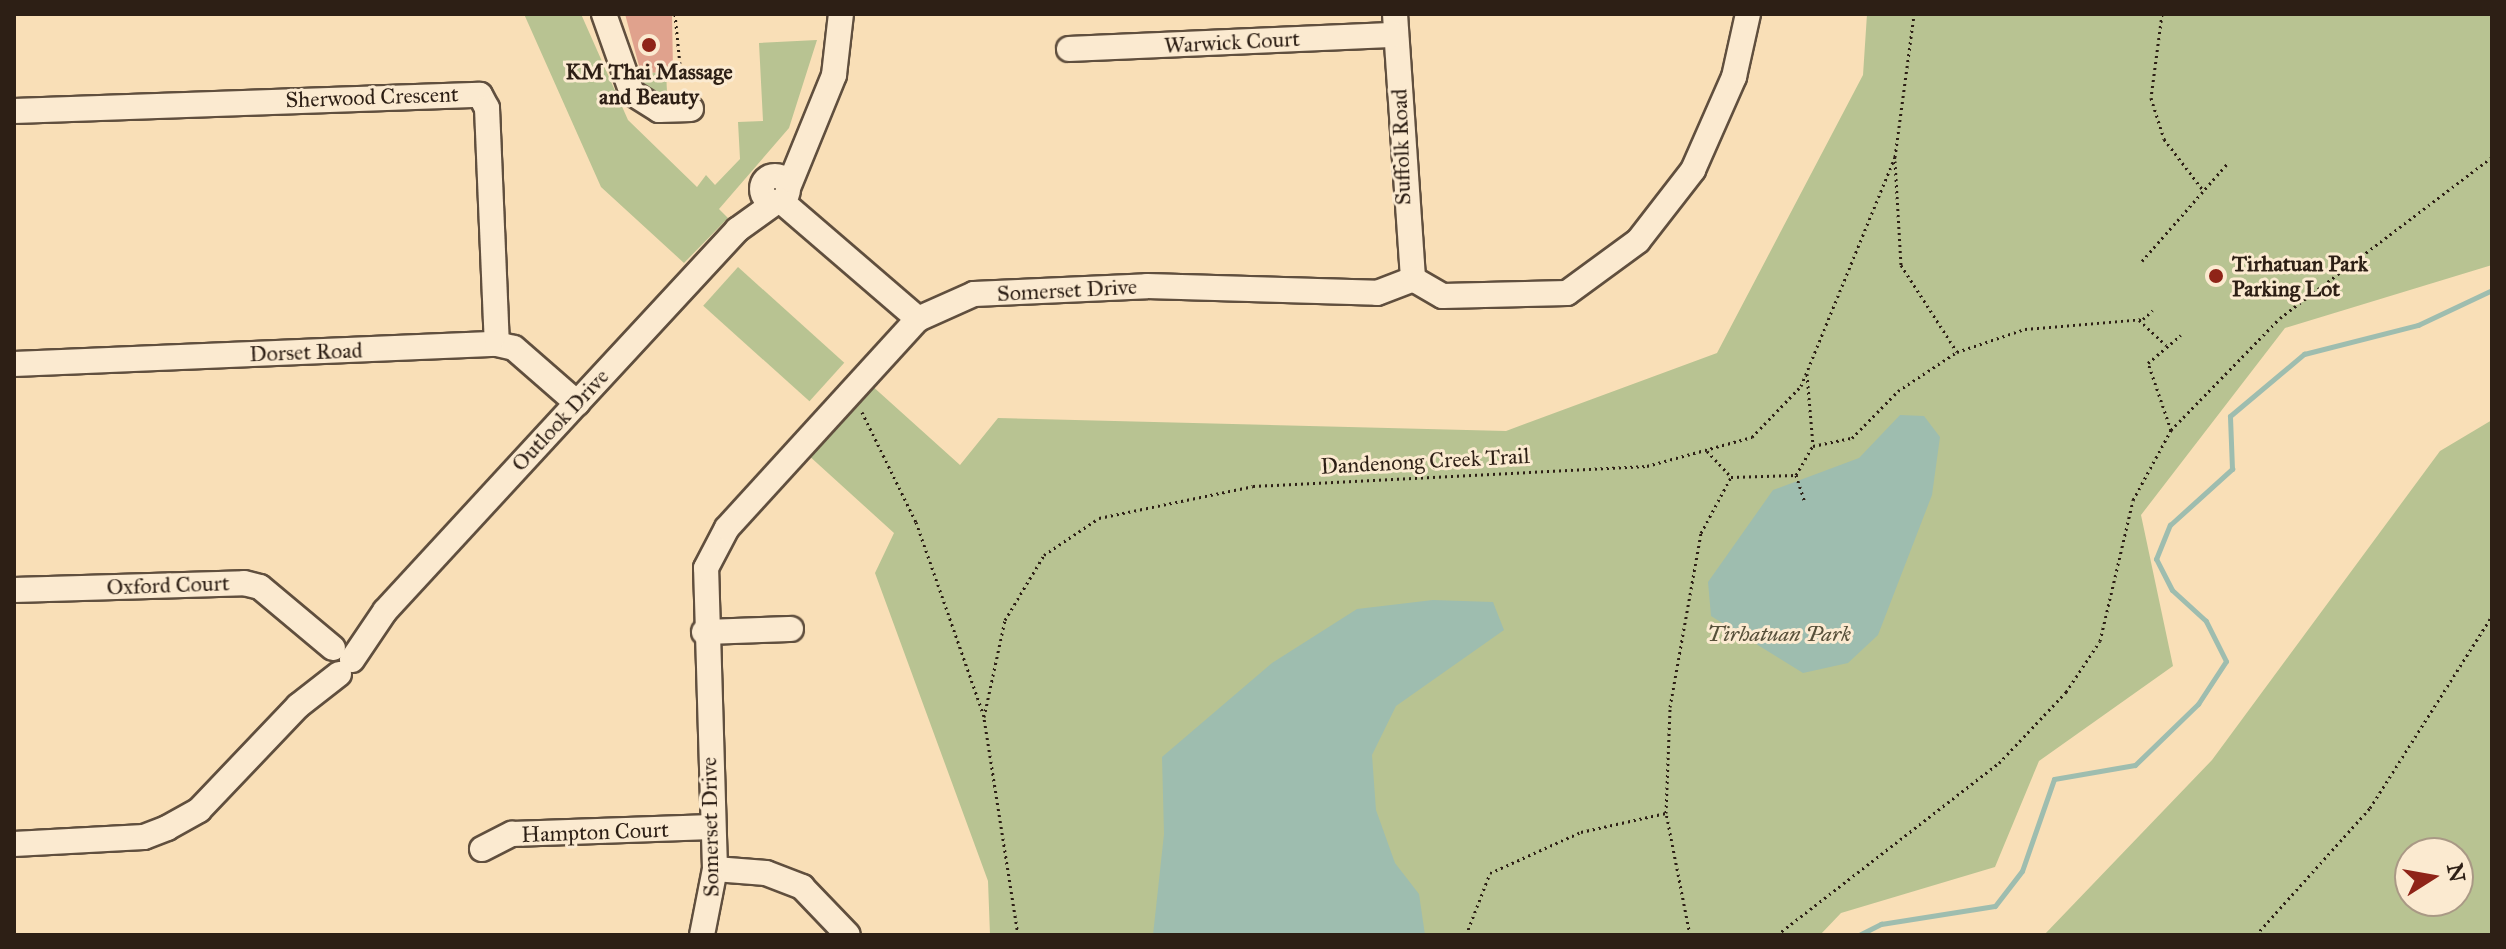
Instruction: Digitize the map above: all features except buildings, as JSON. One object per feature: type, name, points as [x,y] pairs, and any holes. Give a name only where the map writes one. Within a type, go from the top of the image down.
[{"type":"street","points":[[604,14],[632,93],[659,110],[691,109]]},
{"type":"street","name":"Outlook Drive","points":[[14,844],[144,837],[199,810],[298,706],[336,658],[385,611],[737,230],[778,191],[808,144],[834,75],[841,14]]},
{"type":"street","points":[[1413,279],[1443,296],[1541,298],[1600,275],[1656,220],[1707,147],[1734,77],[1748,14]]},
{"type":"street","name":"Suffolk Road","points":[[1396,24],[1413,279]]},
{"type":"street","name":"Warwick Court","points":[[1069,49],[1396,24]]},
{"type":"street","name":"Sherwood Crescent","points":[[14,111],[480,95],[487,108],[497,344]]},
{"type":"street","points":[[778,191],[918,319]]},
{"type":"street","name":"Somerset Drive","points":[[702,935],[715,869],[703,591],[714,546],[850,391],[918,319],[974,294],[1147,286],[1377,293],[1413,279]]},
{"type":"street","points":[[497,344],[514,348],[577,403]]},
{"type":"street","name":"Dorset Road","points":[[14,364],[497,344]]},
{"type":"street","name":"Oxford Court","points":[[14,590],[244,583],[260,587],[336,658]]},
{"type":"street","points":[[704,632],[791,629]]},
{"type":"street","name":"Hampton Court","points":[[482,849],[512,834],[712,827]]},
{"type":"street","points":[[715,869],[766,873],[802,887],[848,935]]},
{"type":"path","points":[[675,14],[681,75]]},
{"type":"path","name":"Dandenong Creek Trail","points":[[1018,935],[984,717],[1005,620],[1044,555],[1099,518],[1253,486],[1647,466],[1752,437],[1807,372],[1895,157],[1909,91],[1914,14]]},
{"type":"path","points":[[2162,14],[2151,98],[2164,139],[2203,190]]},
{"type":"path","points":[[1895,157],[1901,265],[1957,352]]},
{"type":"path","points":[[1777,935],[1999,763],[2066,692],[2100,641],[2133,500],[2171,430],[2280,318],[2492,157]]},
{"type":"path","points":[[2142,261],[2227,164]]},
{"type":"path","points":[[1813,446],[1852,438],[1898,391],[1957,352],[2025,329],[2137,318],[2153,310]]},
{"type":"path","points":[[2137,318],[2166,345]]},
{"type":"path","points":[[2171,430],[2148,363],[2181,335]]},
{"type":"path","points":[[1805,503],[1796,475],[1813,446],[1807,372]]},
{"type":"path","points":[[850,391],[916,522],[984,717]]},
{"type":"path","points":[[1706,450],[1731,477],[1796,475]]},
{"type":"path","points":[[1690,935],[1666,813],[1670,707],[1701,533],[1731,477]]},
{"type":"path","points":[[2256,935],[2370,808],[2492,616]]},
{"type":"path","points":[[1466,935],[1490,873],[1581,832],[1666,813]]},
{"type":"green space","points":[[524,14],[581,14],[628,120],[697,187],[706,175],[715,185],[740,159],[738,122],[763,121],[759,43],[817,40],[789,128],[719,209],[728,218],[684,263],[601,187]]},
{"type":"green space","name":"Tirhatuan Park","points":[[1867,14],[2492,14],[2492,265],[2285,328],[2141,515],[2173,666],[2039,761],[1995,867],[1841,913],[1820,935],[990,935],[988,881],[875,573],[894,533],[807,454],[870,384],[960,465],[998,418],[1506,431],[1717,353],[1863,75]]},
{"type":"green space","points":[[666,72],[667,92],[643,93],[634,73]]},
{"type":"green space","points":[[738,267],[844,363],[809,401],[703,306]]},
{"type":"green space","points":[[2492,420],[2492,935],[2044,935],[2212,760],[2440,451]]},
{"type":"shaded area","points":[[1900,415],[1924,416],[1940,437],[1932,495],[1878,635],[1848,663],[1803,673],[1711,616],[1708,582],[1773,490],[1859,458]]},
{"type":"shaded area","points":[[1433,600],[1493,602],[1504,630],[1396,706],[1372,755],[1376,810],[1395,863],[1419,894],[1425,935],[1153,935],[1164,834],[1162,757],[1272,663],[1357,609]]},
{"type":"waterway","points":[[1859,935],[1881,924],[1995,906],[2022,871],[2054,779],[2135,765],[2198,704],[2226,661],[2206,621],[2172,590],[2156,559],[2170,525],[2232,469],[2230,416],[2304,354],[2418,325],[2492,290]]},
{"type":"place","name":"KM Thai Massage and Beauty","points":[[649,45]]},
{"type":"place","name":"Tirhatuan Park Parking Lot","points":[[2216,276]]}]
